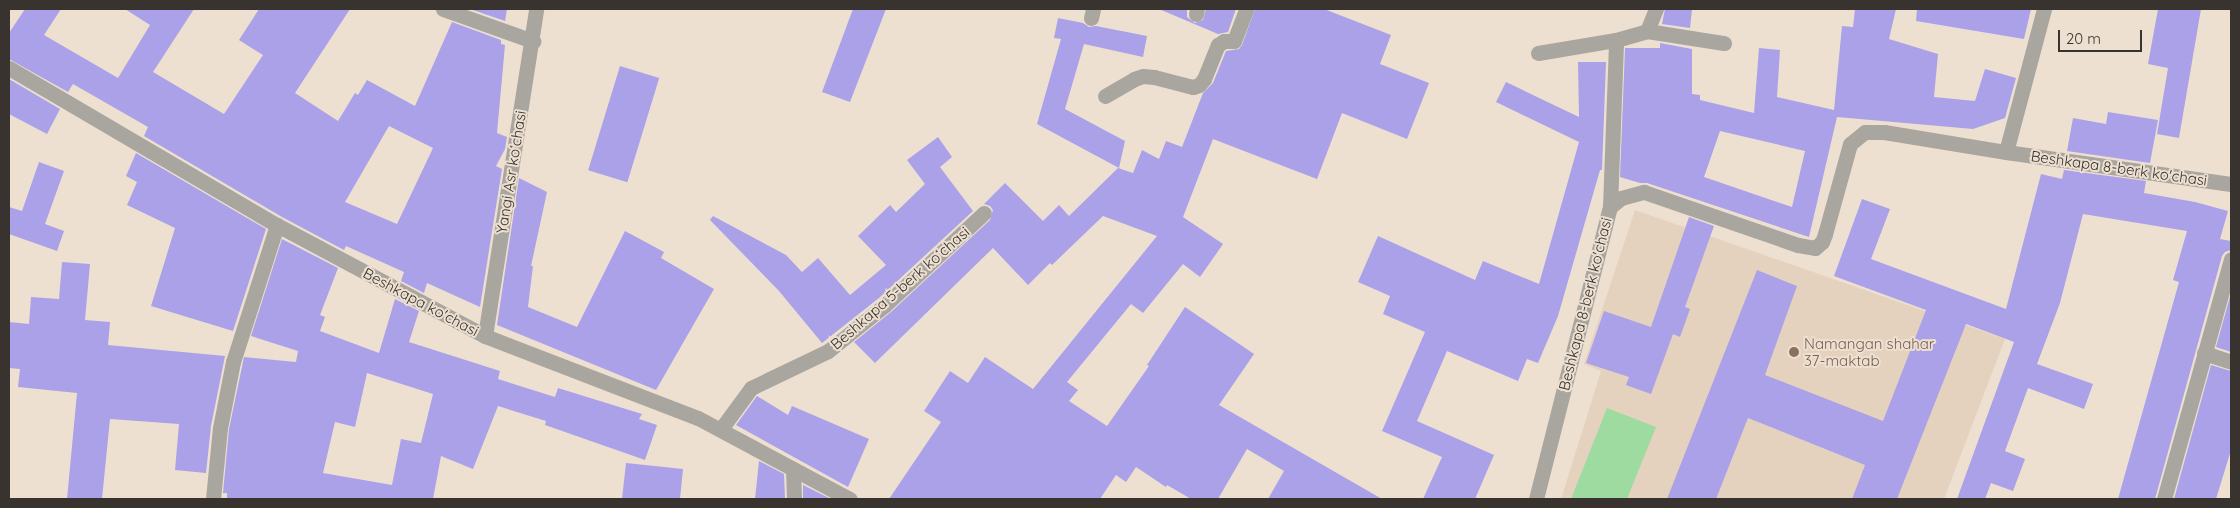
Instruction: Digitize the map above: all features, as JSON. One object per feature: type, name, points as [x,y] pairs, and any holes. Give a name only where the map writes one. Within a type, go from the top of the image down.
[{"type":"street","points":[[443,9],[532,41]]},
{"type":"street","name":"Yangi Asr koʻchasi","points":[[485,336],[536,9]]},
{"type":"street","points":[[1105,96],[1142,76],[1154,77],[1193,87],[1199,85],[1204,79],[1218,46],[1224,41],[1234,41],[1246,9]]},
{"type":"street","points":[[1647,31],[1656,9]]},
{"type":"street","points":[[2006,152],[2044,9]]},
{"type":"street","points":[[1538,53],[1616,40],[1647,31],[1724,44]]},
{"type":"street","points":[[1610,207],[1616,40]]},
{"type":"street","name":"Beshkapa ko'chasi","points":[[9,68],[277,225],[485,336],[698,418],[850,499]]},
{"type":"street","name":"Beshkapa 8-berk koʼchasi","points":[[1536,499],[1610,207],[1621,198],[1644,192],[1798,245],[1815,248],[1822,242],[1825,234],[1850,144],[1865,132],[1884,132],[2006,152],[2231,184]]},
{"type":"street","name":"Beshkapa 5-berk koʻchasi","points":[[721,430],[752,388],[828,351],[885,305],[984,213]]},
{"type":"street","points":[[213,499],[220,428],[233,362],[277,225]]},
{"type":"street","points":[[2164,499],[2231,259]]},
{"type":"street","points":[[2204,353],[2231,362]]},
{"type":"street","points":[[793,469],[794,499]]},
{"type":"shaded area","name":"Namangan shahar 37-maktab","points":[[1635,210],[2005,339],[1944,499],[1561,499],[1601,371],[1584,364]]},
{"type":"green space","points":[[1607,408],[1656,427],[1627,499],[1571,499]]},
{"type":"building","points":[[25,9],[61,9],[44,35],[118,78],[150,25],[125,9],[194,9],[153,72],[224,114],[263,55],[239,40],[259,9],[350,9],[295,93],[338,121],[355,93],[358,95],[367,80],[415,106],[452,22],[501,40],[501,44],[505,45],[497,133],[507,137],[505,149],[496,166],[502,169],[480,307],[427,283],[424,293],[401,281],[404,272],[346,246],[344,250],[282,217],[144,136],[148,127],[73,84],[68,92],[9,59],[9,33]],"holes":[[[389,126],[433,148],[397,224],[345,202]]]},
{"type":"building","points":[[470,9],[507,9],[505,21]]},
{"type":"building","points":[[853,9],[886,9],[850,102],[822,92]]},
{"type":"building","points":[[1159,9],[1187,9],[1187,17],[1195,23],[1203,20],[1206,9],[1236,9],[1228,32],[1218,34]]},
{"type":"building","points":[[1255,9],[1324,9],[1391,35],[1380,64],[1429,83],[1407,139],[1342,113],[1317,179],[1213,139],[1183,217],[1223,244],[1200,277],[1183,264],[1143,313],[1131,304],[1067,382],[1078,390],[1069,401],[1107,426],[1149,366],[1147,365],[1185,307],[1254,354],[1219,405],[1382,499],[1268,499],[1284,471],[1247,449],[1218,499],[1191,499],[1167,485],[1166,487],[1136,467],[1126,482],[1116,475],[1100,499],[889,499],[941,422],[924,411],[950,371],[968,383],[985,357],[1033,389],[1157,236],[1103,216],[1052,265],[1050,263],[1028,285],[993,248],[875,363],[854,342],[891,312],[990,220],[993,210],[990,206],[984,204],[1005,183],[1043,221],[1059,205],[1069,216],[1118,168],[1133,173],[1142,150],[1159,159],[1166,141],[1182,147],[1203,93],[1213,83],[1226,51],[1239,49],[1242,45]]},
{"type":"building","points":[[1665,9],[1692,9],[1690,28],[1662,24]]},
{"type":"building","points":[[1855,9],[1896,9],[1889,39],[1938,54],[1934,97],[1975,101],[1985,69],[2016,78],[2005,118],[1973,129],[1837,117],[1809,237],[1647,183],[1640,183],[1620,177],[1625,48],[1660,48],[1660,43],[1692,49],[1692,94],[1700,95],[1700,100],[1754,113],[1759,48],[1780,50],[1777,97],[1834,110],[1842,26],[1853,27]],"holes":[[[1720,131],[1805,151],[1792,207],[1704,177]]]},
{"type":"building","points":[[1917,9],[2031,9],[2024,39],[1916,21]]},
{"type":"building","points":[[2158,9],[2201,9],[2179,138],[2157,134],[2168,68],[2148,64]]},
{"type":"building","points":[[1058,18],[1083,23],[1089,27],[1096,26],[1147,36],[1143,57],[1084,44],[1065,109],[1125,141],[1119,168],[1037,124],[1061,39],[1054,38]]},
{"type":"building","points":[[1578,62],[1606,62],[1602,170],[1600,170],[1558,316],[1538,363],[1527,359],[1518,381],[1447,351],[1417,421],[1494,455],[1475,499],[1423,499],[1442,457],[1382,431],[1425,332],[1383,314],[1390,296],[1358,282],[1378,236],[1475,280],[1483,261],[1539,284],[1579,142],[1496,102],[1506,82],[1579,117]]},
{"type":"building","points":[[620,66],[659,78],[627,182],[588,170]]},
{"type":"building","points":[[9,79],[60,109],[47,134],[9,114]]},
{"type":"building","points":[[2108,112],[2158,120],[2150,163],[2067,151],[2073,118],[2106,124]]},
{"type":"building","points":[[938,137],[952,157],[940,167],[973,211],[879,298],[822,343],[779,291],[710,220],[713,216],[786,255],[802,272],[818,258],[850,295],[886,265],[858,236],[890,205],[896,212],[925,184],[907,160]]},
{"type":"building","points":[[136,153],[266,229],[233,331],[151,306],[175,228],[127,205],[137,182],[126,176]]},
{"type":"building","points":[[39,162],[64,171],[45,224],[64,231],[57,251],[9,234],[9,207],[22,211]]},
{"type":"building","points":[[2064,170],[2146,181],[2144,193],[2195,202],[2228,211],[2220,239],[2231,241],[2231,250],[2225,252],[2222,256],[2155,499],[2118,499],[2179,282],[2173,280],[2187,231],[2083,214],[2060,303],[2037,364],[2093,384],[2084,409],[2028,388],[2005,451],[2025,459],[2013,491],[1991,483],[1985,499],[1957,499],[2014,342],[1966,324],[1897,499],[1852,499],[1865,465],[1748,418],[1716,499],[1667,499],[1757,270],[1797,286],[1765,375],[1883,421],[1926,310],[1834,276],[1862,199],[1890,209],[1871,259],[2006,309],[2041,174],[2062,179]]},
{"type":"building","points":[[519,178],[547,192],[531,266],[533,266],[528,307],[577,327],[625,231],[664,252],[661,258],[714,289],[656,390],[497,325]]},
{"type":"building","points":[[1689,217],[1714,226],[1685,307],[1690,309],[1680,337],[1673,334],[1651,394],[1626,385],[1629,377],[1586,363],[1604,311],[1651,327]]},
{"type":"building","points":[[282,239],[338,268],[320,315],[325,317],[320,331],[379,353],[395,299],[419,311],[409,342],[500,371],[498,379],[555,397],[558,388],[642,414],[639,419],[657,425],[645,460],[545,425],[546,421],[498,406],[473,469],[441,456],[433,499],[227,499],[227,493],[223,493],[229,429],[244,357],[296,362],[298,351],[251,336]],"holes":[[[367,373],[433,394],[421,443],[401,439],[392,485],[323,473],[335,422],[355,427]]]},
{"type":"building","points":[[62,262],[90,264],[85,320],[110,322],[108,345],[225,356],[211,426],[206,473],[175,470],[179,424],[110,419],[102,499],[67,499],[77,393],[18,387],[20,369],[9,368],[9,322],[29,324],[31,297],[59,299]]},
{"type":"building","points":[[2231,293],[2231,352],[2216,347]]},
{"type":"building","points":[[2211,365],[2231,371],[2231,450],[2216,499],[2174,499]]},
{"type":"building","points":[[757,396],[788,415],[792,406],[869,439],[848,487],[736,425]]},
{"type":"building","points":[[759,461],[784,474],[785,499],[755,499]]},
{"type":"building","points":[[626,463],[683,469],[680,499],[622,499]]},
{"type":"building","points":[[803,485],[831,499],[803,499]]},
{"type":"place","name":"Namangan shahar 37-maktab","points":[[1794,352]]}]
